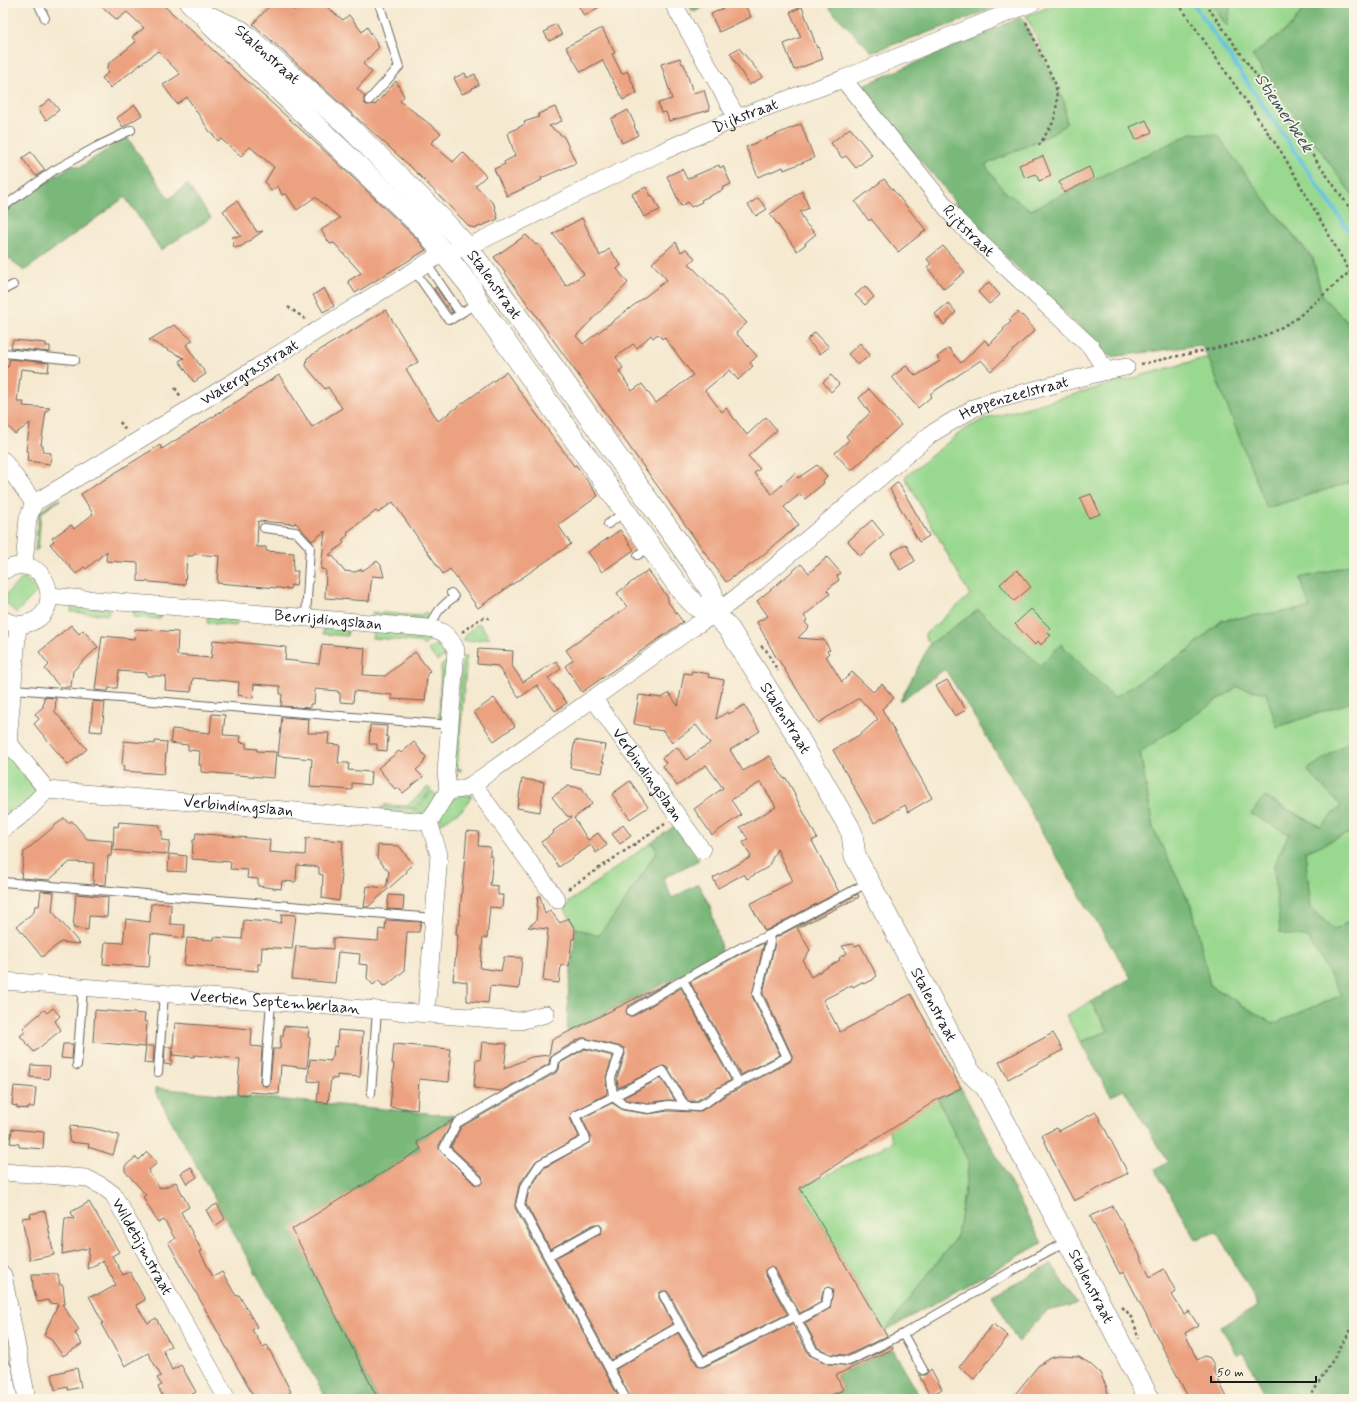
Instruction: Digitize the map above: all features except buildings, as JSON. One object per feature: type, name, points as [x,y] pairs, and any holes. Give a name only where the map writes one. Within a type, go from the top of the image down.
[{"type":"street","points":[[673,3],[737,118]]},
{"type":"street","name":"Dijkstraat","points":[[467,247],[659,153],[737,118],[1026,6]]},
{"type":"street","name":"Stalenstraat","points":[[198,9],[241,31],[349,123],[467,247],[712,593],[715,614]]},
{"type":"street","name":"Stalenstraat","points":[[198,9],[212,26],[417,223],[428,262],[471,287],[474,306],[625,511],[644,550],[696,606],[715,614],[729,629],[795,732],[849,827],[852,834],[855,856],[969,1071],[986,1087],[1068,1241],[1149,1399]]},
{"type":"street","name":"Rijtstraat","points":[[843,78],[958,222],[1092,347],[1106,371]]},
{"type":"street","points":[[333,141],[349,123]]},
{"type":"street","name":"Watergrasstraat","points":[[34,503],[428,262],[467,247]]},
{"type":"street","points":[[474,306],[499,292]]},
{"type":"street","name":"Heppenzeelstraat","points":[[715,614],[758,581],[931,434],[974,408],[996,400],[1126,367]]},
{"type":"street","points":[[3,460],[34,503],[28,518],[24,566]]},
{"type":"street","points":[[3,571],[11,567],[24,566],[32,568],[45,579],[50,596],[47,608],[40,617],[30,623],[10,622],[6,744],[47,790],[25,813],[3,829]]},
{"type":"street","points":[[681,590],[694,586],[698,582],[700,576]]},
{"type":"street","name":"Bevrijdingslaan","points":[[50,596],[432,628],[441,631],[451,639],[456,650],[446,770],[448,791]]},
{"type":"street","points":[[426,1014],[439,855],[429,822],[448,791],[464,789],[473,784],[695,626],[715,614]]},
{"type":"street","name":"Verbindingslaan","points":[[593,698],[702,850]]},
{"type":"street","points":[[473,784],[556,898]]},
{"type":"street","name":"Verbindingslaan","points":[[47,790],[429,822]]},
{"type":"street","name":"Veertien Septemberlaan","points":[[3,981],[520,1021],[546,1014]]},
{"type":"street","name":"Wildetijmstraat","points":[[3,1172],[86,1178],[102,1186],[113,1194],[227,1399]]},
{"type":"street","points":[[3,1275],[27,1399]]},
{"type":"street","points":[[9,1399],[3,1370],[21,1368]]},
{"type":"lane","points":[[38,3],[45,18]]},
{"type":"lane","points":[[369,100],[399,67],[379,3]]},
{"type":"lane","points":[[3,207],[53,171],[96,147],[131,130]]},
{"type":"lane","points":[[428,262],[448,319],[452,319],[474,306]]},
{"type":"lane","points":[[3,290],[13,285]]},
{"type":"lane","points":[[3,353],[75,360]]},
{"type":"lane","points":[[608,524],[625,511]]},
{"type":"lane","points":[[264,528],[296,532],[310,547],[306,617]]},
{"type":"lane","points":[[432,628],[432,621],[442,606],[454,597],[451,593]]},
{"type":"lane","points":[[8,688],[450,725]]},
{"type":"lane","points":[[3,882],[433,918]]},
{"type":"lane","points":[[631,1011],[740,948],[769,935],[869,882]]},
{"type":"lane","points":[[478,1180],[444,1148],[457,1123],[554,1067],[555,1060],[584,1043],[620,1052],[611,1078],[613,1097],[624,1105],[649,1109],[668,1105],[697,1107],[738,1082],[787,1057],[757,994],[770,942],[769,935]]},
{"type":"lane","points":[[684,980],[738,1082]]},
{"type":"lane","points":[[77,1065],[84,987]]},
{"type":"lane","points":[[158,1072],[164,994]]},
{"type":"lane","points":[[265,1081],[271,1002]]},
{"type":"lane","points":[[370,1093],[377,1010]]},
{"type":"lane","points":[[626,1399],[520,1205],[524,1188],[540,1164],[586,1139],[575,1116],[663,1071],[685,1106]]},
{"type":"lane","points":[[548,1256],[597,1229]]},
{"type":"lane","points":[[770,1272],[814,1352],[830,1359],[849,1360],[903,1334],[1019,1267],[1068,1241]]},
{"type":"lane","points":[[664,1296],[702,1362],[826,1305],[828,1292]]},
{"type":"lane","points":[[609,1367],[680,1326]]},
{"type":"lane","points":[[903,1334],[923,1370]]},
{"type":"path","points":[[1178,3],[1282,152],[1350,272],[1354,283]]},
{"type":"path","points":[[1205,3],[1354,214]]},
{"type":"path","points":[[1026,6],[1056,85],[1057,103],[1054,121],[1038,147]]},
{"type":"path","points":[[1126,367],[1253,340],[1273,332],[1296,319],[1354,268]]},
{"type":"path","points":[[288,307],[304,318],[307,325]]},
{"type":"path","points":[[120,422],[129,436]]},
{"type":"path","points":[[458,634],[480,618],[489,618]]},
{"type":"path","points":[[761,646],[766,650],[782,678]]},
{"type":"path","points":[[556,898],[677,816]]},
{"type":"path","points":[[1120,1305],[1128,1312],[1136,1325],[1138,1339]]},
{"type":"path","points":[[1309,1399],[1354,1325]]},
{"type":"green space","points":[[688,3],[712,3],[693,12]]},
{"type":"green space","points":[[824,3],[1005,3],[961,21],[872,52]]},
{"type":"green space","points":[[1059,3],[1211,3],[1227,26],[1231,3],[1307,3],[1292,25],[1252,56],[1354,197],[1354,329],[1322,296],[1313,258],[1264,199],[1192,133],[1031,210],[1004,191],[985,165],[1052,134],[1066,124],[1065,104],[1039,53],[1043,51],[1026,16]]},
{"type":"green space","points":[[1211,3],[1231,3],[1227,26]]},
{"type":"green space","points":[[1307,3],[1354,3],[1354,197],[1252,56],[1292,25]]},
{"type":"green space","points":[[1022,17],[1065,104],[1066,124],[1052,134],[985,165],[1004,191],[1031,210],[1192,133],[1217,135],[1264,199],[1313,260],[1322,296],[1354,329],[1354,481],[1267,508],[1208,357],[1201,345],[1110,357],[967,219],[941,184],[872,105],[865,93],[864,85]]},
{"type":"green space","points":[[127,137],[169,199],[187,184],[211,218],[161,250],[125,197],[24,271],[3,253],[3,211],[72,165],[80,167]]},
{"type":"green space","points":[[1208,357],[1267,508],[1354,481],[1354,563],[1300,578],[1310,608],[1222,620],[1189,650],[1114,698],[1061,645],[1040,665],[978,610],[930,644],[924,635],[970,595],[905,477],[962,431],[982,420]]},
{"type":"green space","points":[[60,499],[41,513],[38,549],[35,551],[39,512]]},
{"type":"green space","points":[[1354,563],[1354,701],[1277,727],[1266,693],[1237,687],[1140,752],[1153,828],[1193,910],[1210,985],[1273,1024],[1342,995],[1308,938],[1280,933],[1274,865],[1289,834],[1251,814],[1264,797],[1321,827],[1341,806],[1307,770],[1354,738],[1354,831],[1305,852],[1311,908],[1334,930],[1354,919],[1354,1399],[1268,1399],[1244,1353],[1237,1354],[1221,1327],[1258,1305],[1217,1232],[1196,1239],[1155,1170],[1168,1162],[1124,1090],[1111,1096],[1080,1042],[1108,1031],[1091,1002],[1131,978],[1046,840],[1019,790],[945,669],[900,701],[930,644],[978,610],[1040,665],[1061,644],[1114,698],[1189,650],[1222,620],[1310,608],[1300,578]]},
{"type":"green space","points":[[24,577],[38,591],[16,613],[3,599],[3,597]]},
{"type":"green space","points":[[72,604],[109,609],[108,615],[71,612]]},
{"type":"green space","points":[[134,610],[160,613],[160,619],[133,617]]},
{"type":"green space","points":[[372,612],[419,616],[426,612],[429,617],[428,621],[372,615]]},
{"type":"green space","points":[[208,616],[237,620],[236,626],[207,623]]},
{"type":"green space","points":[[324,623],[348,629],[347,636],[323,634]]},
{"type":"green space","points":[[479,623],[490,638],[463,641],[468,632]]},
{"type":"green space","points":[[374,629],[433,637],[424,646],[420,642],[372,638]]},
{"type":"green space","points":[[439,642],[447,650],[447,654],[437,661],[428,650]]},
{"type":"green space","points":[[463,656],[467,656],[457,769],[461,769],[461,771],[451,770]]},
{"type":"green space","points":[[447,663],[445,720],[439,722],[441,666]]},
{"type":"green space","points":[[1237,687],[1267,693],[1277,727],[1354,701],[1354,738],[1308,770],[1341,806],[1321,827],[1265,797],[1289,834],[1274,865],[1308,938],[1342,995],[1273,1024],[1210,985],[1193,910],[1153,828],[1140,751]]},
{"type":"green space","points":[[3,754],[10,755],[37,779],[36,797],[3,819]]},
{"type":"green space","points":[[428,787],[431,790],[415,808],[384,805],[407,806]]},
{"type":"green space","points":[[432,791],[436,795],[436,799],[424,814],[381,811],[381,807],[417,809]]},
{"type":"green space","points":[[464,795],[472,796],[463,809],[439,825],[441,814],[446,806],[454,799]]},
{"type":"green space","points":[[676,825],[699,860],[663,878],[672,898],[698,884],[710,906],[722,952],[680,976],[567,1032],[568,997],[576,928],[598,936],[623,904],[657,852],[652,842]]},
{"type":"green space","points":[[1354,831],[1354,919],[1334,930],[1311,908],[1305,852]]},
{"type":"green space","points":[[652,842],[657,851],[623,904],[598,937],[576,928],[564,908],[570,901]]},
{"type":"green space","points":[[1091,1002],[1108,1031],[1080,1042],[1066,1015]]},
{"type":"green space","points":[[156,1088],[458,1116],[417,1142],[421,1149],[293,1229],[378,1399],[327,1399],[156,1093]]},
{"type":"green space","points":[[961,1088],[1042,1243],[885,1331],[957,1236],[969,1163],[938,1099]]},
{"type":"green space","points":[[938,1099],[969,1163],[957,1236],[885,1331],[800,1188],[893,1142],[885,1118]]},
{"type":"green space","points":[[1052,1264],[1077,1304],[1047,1311],[1018,1342],[992,1295]]},
{"type":"green space","points":[[3,1294],[12,1365],[8,1360],[4,1343]]},
{"type":"green space","points":[[893,1349],[921,1399],[822,1399],[843,1390],[836,1375]]},
{"type":"waterway","name":"Stiemerbeek","points":[[1193,3],[1354,238]]}]
